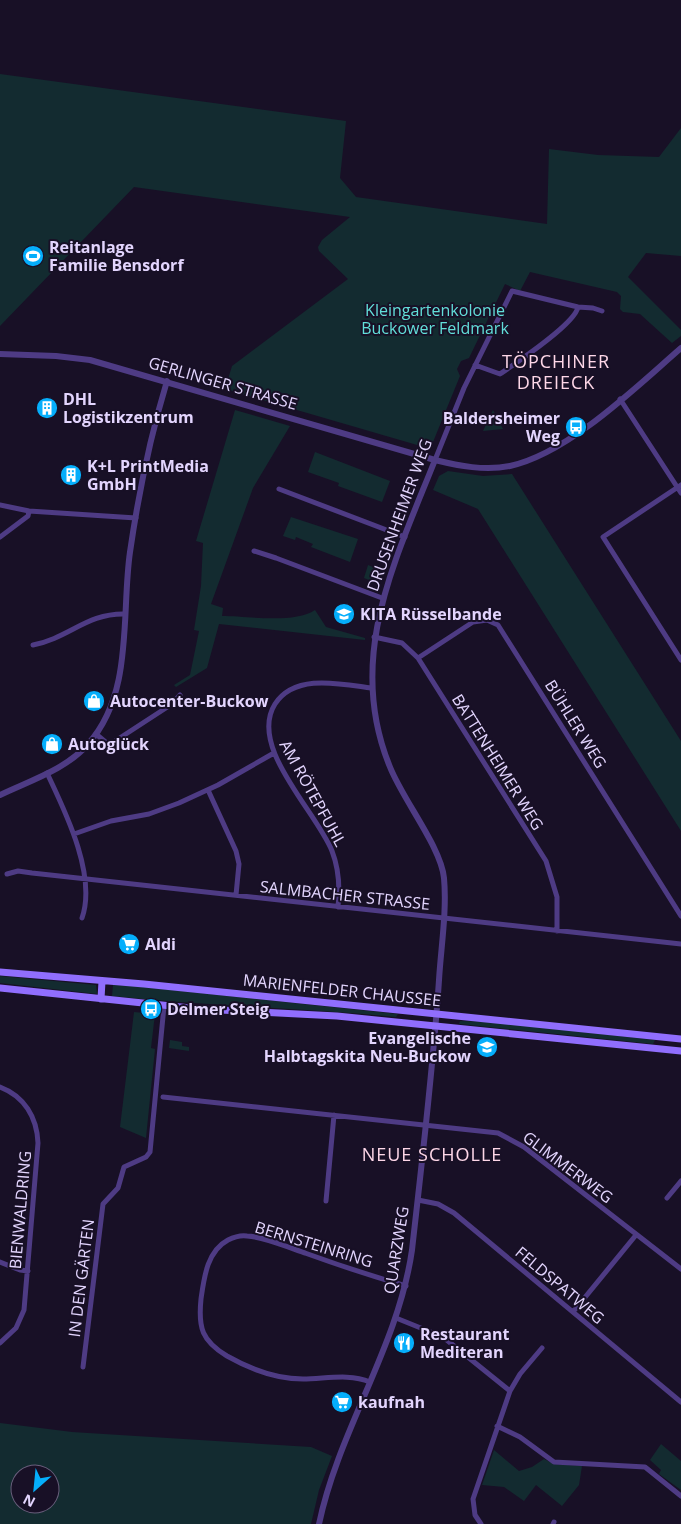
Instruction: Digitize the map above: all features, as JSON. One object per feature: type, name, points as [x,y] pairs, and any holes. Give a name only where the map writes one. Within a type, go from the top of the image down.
[{"type":"main road","name":"MARIENFELDER CHAUSSEE","points":[[0,972],[681,1039]]},
{"type":"main road","points":[[100,999],[102,981]]},
{"type":"main road","name":"MARIENFELDER CHAUSSEE","points":[[0,988],[164,1006],[331,1015],[681,1051]]},
{"type":"street","name":"DRUSENHEIMER WEG","points":[[435,1026],[443,918],[444,888],[441,862],[401,792],[384,754],[374,714],[371,688],[374,637],[382,598],[404,537],[475,365],[512,291],[578,307],[593,308],[602,312]]},
{"type":"street","points":[[475,365],[500,374],[537,348],[572,318],[578,307]]},
{"type":"street","name":"GERLINGER STRASSE","points":[[0,354],[56,356],[90,360],[435,460],[461,466],[486,467],[507,466],[525,462],[566,441],[681,348]]},
{"type":"street","points":[[0,795],[47,773],[81,752],[96,734],[116,688],[123,651],[127,578],[136,518],[167,381]]},
{"type":"street","points":[[620,399],[680,488],[603,537],[681,660]]},
{"type":"street","points":[[279,489],[404,537]]},
{"type":"street","points":[[0,505],[29,510],[136,518]]},
{"type":"street","points":[[0,537],[28,516],[29,510]]},
{"type":"street","points":[[254,551],[382,598]]},
{"type":"street","points":[[33,645],[48,642],[101,616],[125,614]]},
{"type":"street","name":"BÜHLER WEG","points":[[418,658],[473,622],[487,620],[498,625],[681,916]]},
{"type":"street","name":"BATTENHEIMER WEG","points":[[374,637],[402,643],[418,658],[546,861],[557,897],[557,931]]},
{"type":"street","name":"AM RÖTEPFUHL","points":[[338,907],[339,884],[332,852],[274,753],[268,735],[269,719],[274,704],[285,693],[302,685],[319,683],[371,688]]},
{"type":"street","points":[[96,734],[109,745],[172,704],[180,695]]},
{"type":"street","points":[[74,834],[111,821],[154,812],[208,790],[274,753]]},
{"type":"street","points":[[47,773],[74,834],[84,879],[86,904],[82,918]]},
{"type":"street","points":[[208,790],[236,851],[238,864],[236,896]]},
{"type":"street","name":"SALMBACHER STRASSE","points":[[7,874],[18,871],[681,944]]},
{"type":"street","name":"IN DEN GÄRTEN","points":[[83,1367],[103,1204],[118,1188],[124,1167],[146,1157],[150,1152],[164,1006]]},
{"type":"street","name":"QUARZWEG","points":[[318,1524],[330,1482],[396,1318],[406,1286],[418,1200],[435,1026]]},
{"type":"street","name":"BIENWALDRING","points":[[0,1087],[15,1095],[25,1105],[33,1117],[38,1135],[28,1271],[22,1317],[11,1334],[0,1343]]},
{"type":"street","name":"GLIMMERWEG","points":[[163,1097],[491,1131],[508,1137],[681,1269]]},
{"type":"street","points":[[326,1201],[334,1115]]},
{"type":"street","points":[[667,1198],[681,1181]]},
{"type":"street","name":"FELDSPATWEG","points":[[418,1200],[438,1204],[454,1213],[681,1402]]},
{"type":"street","name":"BERNSTEINRING","points":[[370,1382],[360,1378],[301,1380],[279,1377],[245,1365],[210,1344],[202,1332],[200,1318],[203,1284],[209,1261],[215,1251],[226,1241],[246,1235],[270,1241],[406,1286]]},
{"type":"street","points":[[573,1312],[636,1235]]},
{"type":"street","points":[[0,1262],[28,1271]]},
{"type":"street","points":[[396,1318],[443,1337],[510,1391]]},
{"type":"street","points":[[480,1524],[475,1515],[473,1499],[497,1426],[510,1391],[520,1374],[542,1348]]},
{"type":"street","points":[[497,1426],[517,1435],[554,1462],[645,1467],[681,1496]]},
{"type":"green space","name":"Kleingartenkolonie Buckower Feldmark","points":[[0,74],[346,121],[340,178],[356,197],[547,224],[549,149],[598,155],[659,157],[681,128],[681,256],[646,253],[628,277],[681,330],[681,336],[672,343],[640,314],[623,312],[620,309],[621,296],[617,292],[530,272],[520,291],[505,284],[469,358],[461,361],[457,369],[460,376],[433,442],[424,447],[225,389],[232,366],[348,279],[319,251],[318,247],[322,240],[350,217],[134,187],[0,326]]},
{"type":"green space","points":[[235,410],[290,426],[253,488],[211,604],[223,608],[222,616],[283,618],[296,617],[315,610],[326,627],[365,638],[365,640],[219,624],[207,668],[176,687],[174,685],[190,675],[199,631],[194,630],[201,586],[203,543],[196,541]]},
{"type":"green space","points":[[493,410],[503,429],[483,431]]},
{"type":"green space","points":[[315,452],[390,481],[382,502],[338,486],[339,483],[308,472]]},
{"type":"green space","points":[[448,471],[483,476],[512,474],[681,741],[681,831],[478,509],[433,490],[439,476]]},
{"type":"green space","points":[[291,517],[358,539],[350,562],[311,547],[313,544],[296,537],[295,540],[283,536]]},
{"type":"green space","points":[[368,565],[383,571],[379,584],[364,578]]},
{"type":"green space","points":[[0,976],[96,985],[97,994],[0,983]]},
{"type":"green space","points":[[113,985],[398,1014],[396,1017],[112,996]]},
{"type":"green space","points":[[134,1012],[155,1014],[151,1048],[155,1049],[146,1138],[120,1127]]},
{"type":"green space","points":[[460,1021],[493,1022],[655,1040],[653,1044],[459,1024]]},
{"type":"green space","points":[[170,1040],[182,1042],[182,1046],[189,1047],[189,1051],[169,1048]]},
{"type":"green space","points":[[0,1423],[72,1432],[311,1447],[332,1456],[319,1490],[311,1524],[0,1524]]},
{"type":"green space","points":[[661,1444],[681,1461],[681,1490],[659,1474],[661,1470],[650,1460]]},
{"type":"green space","points":[[494,1450],[519,1471],[532,1467],[544,1459],[554,1464],[582,1466],[579,1485],[562,1506],[536,1485],[524,1501],[504,1487],[482,1485]]},
{"type":"place","name":"Reitanlage Familie Bensdorf","points":[[33,256]]},
{"type":"place","name":"DHL Logistikzentrum","points":[[47,408]]},
{"type":"place","name":"Baldersheimer Weg","points":[[576,427]]},
{"type":"place","name":"K+L PrintMedia GmbH","points":[[71,475]]},
{"type":"place","name":"KITA Rüsselbande","points":[[344,614]]},
{"type":"place","name":"Autocenter-Buckow","points":[[94,701]]},
{"type":"place","name":"Autoglück","points":[[52,744]]},
{"type":"place","name":"Aldi","points":[[129,944]]},
{"type":"place","name":"Delmer Steig","points":[[151,1009]]},
{"type":"place","name":"Evangelische Halbtagskita Neu-Buckow","points":[[487,1047]]},
{"type":"place","name":"Restaurant Mediteran","points":[[404,1343]]},
{"type":"place","name":"kaufnah","points":[[342,1402]]},
{"type":"district","name":"TÖPCHINER DREIECK","points":[[556,372]]},
{"type":"district","name":"NEUE SCHOLLE","points":[[432,1155]]}]
